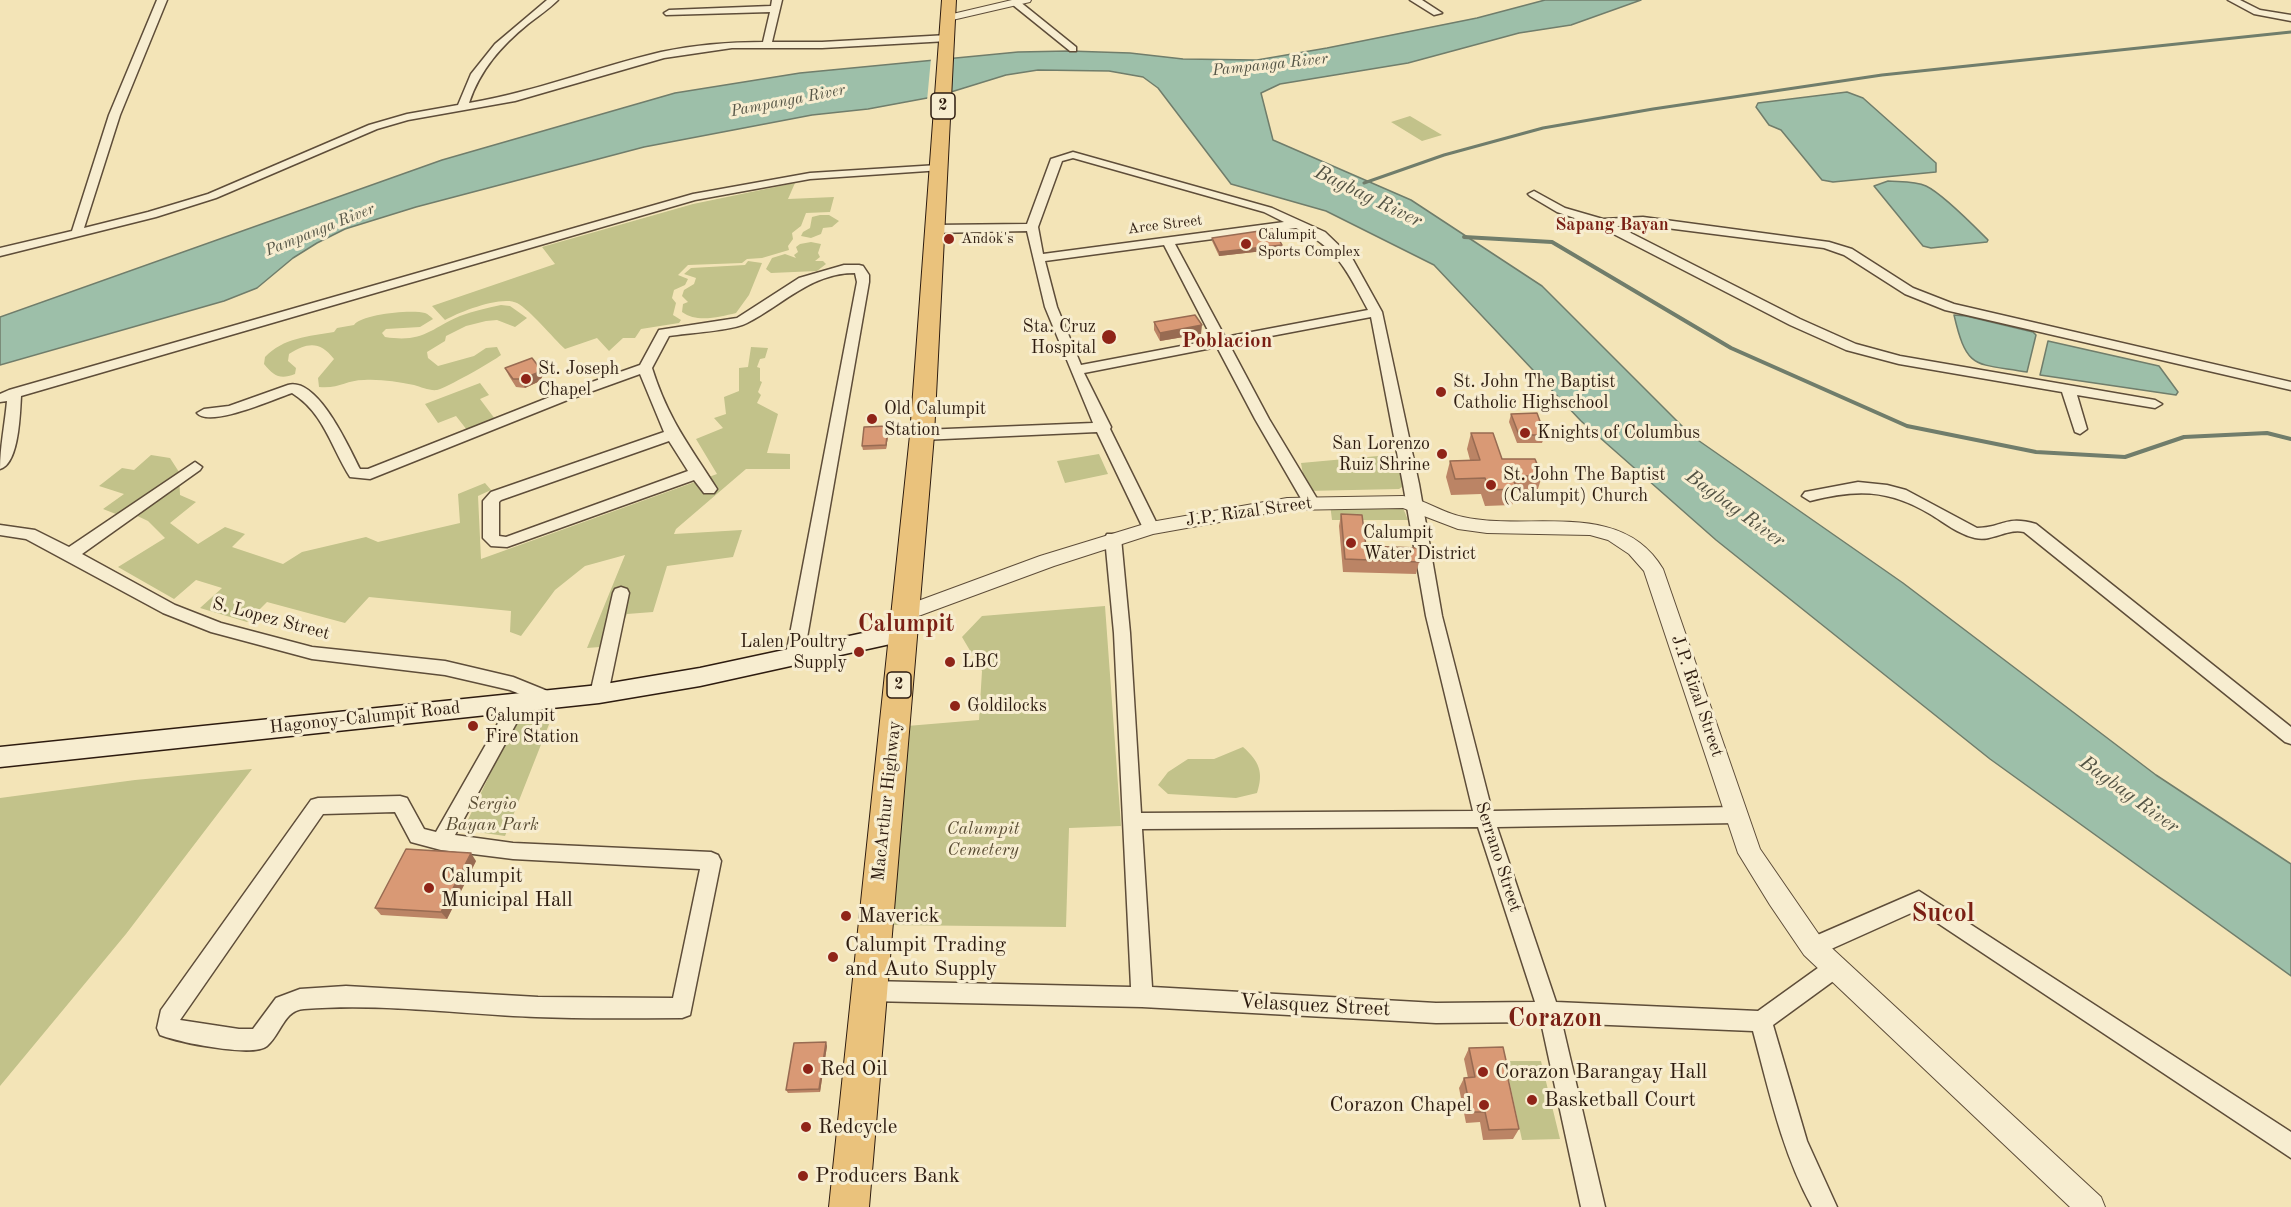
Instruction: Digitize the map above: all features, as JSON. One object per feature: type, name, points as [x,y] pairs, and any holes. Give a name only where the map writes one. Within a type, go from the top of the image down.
[{"type":"highway","name":"MacArthur Highway","points":[[849,1207],[922,435],[949,0]]},
{"type":"main road","name":"Hagonoy-Calumpit Road","points":[[0,757],[599,694],[700,677],[795,655],[905,623]]},
{"type":"street","points":[[77,233],[97,160],[150,23],[162,0]]},
{"type":"street","points":[[463,106],[467,88],[482,63],[517,29],[554,0]]},
{"type":"street","points":[[1415,0],[1437,14]]},
{"type":"street","points":[[2233,0],[2257,12],[2291,18]]},
{"type":"street","points":[[948,18],[1021,2],[1073,49]]},
{"type":"street","points":[[669,13],[775,4],[767,44]]},
{"type":"street","points":[[0,252],[152,215],[212,196],[373,127],[407,117],[511,99],[683,51],[732,45],[767,44],[948,44]]},
{"type":"street","name":"Serrano Street","points":[[1032,227],[1057,159],[1073,155],[1268,210],[1321,235],[1346,258],[1376,312],[1415,504],[1434,616],[1485,819],[1549,1012],[1593,1207]]},
{"type":"street","points":[[0,464],[12,434],[7,396],[693,197],[810,176],[938,165]]},
{"type":"street","points":[[1534,194],[1561,210],[1602,223],[1795,322],[1851,347],[1899,360],[2155,404]]},
{"type":"street","points":[[1602,223],[1643,221],[1825,245],[1848,252],[1909,291],[1950,307],[2204,368],[2291,386]]},
{"type":"street","name":"Arce Street","points":[[1038,258],[1298,224]]},
{"type":"street","points":[[934,229],[1032,227],[1051,307],[1122,472],[1151,528]]},
{"type":"street","points":[[1168,242],[1262,418],[1311,502]]},
{"type":"street","points":[[204,413],[231,410],[293,388],[321,410],[355,474],[370,474],[560,398],[645,368],[664,333],[741,321],[798,284],[844,269],[859,269],[863,275],[846,384],[795,655]]},
{"type":"street","points":[[1077,370],[1376,312]]},
{"type":"street","points":[[645,368],[656,404],[709,489]]},
{"type":"street","points":[[2068,389],[2080,429]]},
{"type":"street","points":[[922,435],[1104,427]]},
{"type":"street","points":[[674,434],[496,496],[491,501],[491,538],[497,542],[507,542],[697,473]]},
{"type":"street","points":[[70,554],[195,467]]},
{"type":"street","points":[[1810,496],[1850,486],[1873,486],[1930,508],[1976,533],[1992,532],[2014,524],[2030,528],[2291,737]]},
{"type":"street","name":"J.P. Rizal Street","points":[[905,623],[1113,538],[1151,528],[1287,504],[1311,502],[1415,504],[1458,523],[1487,527],[1590,529],[1614,535],[1636,549],[1653,569],[1750,853],[1778,898],[1814,947],[2091,1207]]},
{"type":"street","name":"S. Lopez Street","points":[[0,530],[29,534],[169,609],[217,628],[312,653],[445,668],[513,684],[549,699]]},
{"type":"street","points":[[1113,538],[1121,615],[1142,997]]},
{"type":"street","points":[[599,694],[621,593]]},
{"type":"street","points":[[441,842],[519,702]]},
{"type":"street","points":[[400,804],[418,836],[441,842],[513,851],[711,861],[682,1008],[538,1007],[346,996],[300,999],[284,1005],[259,1040],[239,1040],[168,1028],[169,1017],[318,806],[400,804]]},
{"type":"street","points":[[1133,821],[1736,815]]},
{"type":"street","points":[[1814,947],[1919,900],[2291,1146]]},
{"type":"street","points":[[1825,1207],[1814,1190],[1792,1128],[1761,1021],[1836,967]]},
{"type":"street","name":"Velasquez Street","points":[[869,991],[1142,997],[1436,1013],[1549,1012],[1761,1021]]},
{"type":"green space","points":[[1410,116],[1442,135],[1422,141],[1391,122]]},
{"type":"green space","points":[[795,183],[788,199],[834,197],[830,212],[806,213],[801,226],[792,233],[793,239],[788,246],[789,250],[762,258],[747,259],[742,263],[688,265],[678,275],[688,279],[685,285],[674,290],[672,298],[676,303],[673,315],[681,320],[679,323],[641,329],[635,338],[623,338],[609,351],[597,338],[565,349],[528,312],[517,303],[510,301],[491,303],[445,320],[432,306],[555,264],[542,247],[693,204]]},
{"type":"green space","points":[[829,215],[839,221],[832,227],[823,228],[821,234],[811,238],[801,236],[810,228],[812,217]]},
{"type":"green space","points":[[811,242],[821,244],[818,253],[820,257],[815,261],[823,261],[826,264],[817,271],[771,273],[766,269],[772,258],[785,254],[796,258],[794,255],[798,252],[796,247]]},
{"type":"green space","points":[[748,261],[762,263],[749,295],[736,313],[701,318],[682,312],[683,304],[688,302],[682,296],[684,290],[694,284],[696,278],[684,274],[691,268],[745,265]]},
{"type":"green space","points":[[501,305],[510,306],[527,318],[515,327],[497,320],[466,326],[446,336],[445,341],[427,352],[428,358],[438,366],[474,356],[486,348],[497,347],[501,355],[437,390],[377,380],[358,380],[332,387],[319,387],[318,378],[334,359],[324,349],[313,345],[302,347],[289,354],[288,361],[296,368],[295,374],[281,377],[264,364],[265,357],[288,342],[334,332],[337,328],[354,325],[376,315],[419,312],[426,313],[433,319],[420,327],[386,329],[382,333],[385,337],[409,338],[426,334],[460,316]]},
{"type":"green space","points":[[751,347],[768,348],[765,358],[760,359],[757,367],[760,368],[760,381],[762,382],[758,392],[761,395],[757,403],[778,414],[767,453],[790,454],[790,469],[746,469],[676,529],[674,534],[742,530],[733,557],[667,566],[653,612],[627,614],[613,646],[587,648],[625,555],[585,566],[555,590],[521,636],[510,632],[511,611],[369,597],[345,623],[267,602],[247,622],[200,608],[222,588],[196,580],[174,599],[118,567],[165,538],[148,521],[129,512],[121,516],[103,509],[124,494],[99,486],[122,468],[134,470],[151,455],[170,458],[179,472],[180,495],[196,502],[170,523],[198,544],[225,527],[245,534],[232,547],[283,564],[302,552],[366,537],[378,542],[460,523],[458,494],[485,483],[491,490],[478,496],[481,559],[717,474],[696,439],[723,428],[714,418],[726,414],[724,397],[739,391],[739,368],[748,367]]},
{"type":"green space","points":[[480,383],[489,395],[480,399],[495,419],[467,430],[456,416],[438,423],[425,404]]},
{"type":"green space","points":[[1099,454],[1108,474],[1065,483],[1057,461]]},
{"type":"green space","points":[[1400,454],[1405,485],[1399,489],[1306,491],[1301,463]]},
{"type":"green space","points":[[1401,503],[1408,520],[1332,520],[1330,504]]},
{"type":"green space","name":"Calumpit Cemetery","points":[[1105,606],[1121,826],[1069,828],[1066,927],[890,925],[907,726],[979,720],[982,671],[962,637],[982,616]]},
{"type":"green space","name":"Sergio Bayan Park","points":[[557,704],[505,836],[463,830],[522,708]]},
{"type":"green space","points":[[1243,747],[1259,767],[1260,779],[1257,793],[1236,798],[1168,794],[1158,785],[1168,772],[1188,759],[1214,759]]},
{"type":"green space","points":[[252,769],[126,934],[0,1086],[0,798],[135,780]]},
{"type":"green space","name":"Basketball Court","points":[[1505,1061],[1541,1061],[1560,1139],[1522,1140]]},
{"type":"water","points":[[1545,0],[1641,0],[1571,25],[1519,33],[1408,63],[1280,84],[1261,93],[1273,140],[1411,200],[1542,286],[1692,436],[1903,583],[2156,775],[2291,864],[2291,976],[1990,759],[1716,540],[1581,421],[1434,265],[1326,211],[1231,184],[1158,88],[1143,77],[1109,71],[1038,70],[1006,75],[938,96],[868,109],[812,115],[644,147],[416,207],[345,229],[293,258],[257,288],[224,301],[0,365],[0,317],[442,160],[675,93],[800,73],[1018,52],[1130,53],[1183,59],[1257,60],[1477,18]]},
{"type":"water","points":[[1847,92],[1863,98],[1936,163],[1936,172],[1833,182],[1822,180],[1781,130],[1769,125],[1756,107],[1758,103]]},
{"type":"water","points":[[1888,181],[1917,183],[1933,190],[1967,219],[1988,240],[1987,242],[1931,248],[1923,246],[1874,186]]},
{"type":"water","points":[[1954,315],[2033,332],[2036,335],[2027,372],[1984,365],[1976,361],[1964,346]]},
{"type":"water","points":[[2048,341],[2159,366],[2178,392],[2176,395],[2040,375]]},
{"type":"pier","points":[[954,55],[951,95],[927,101],[931,58]]},
{"type":"building","name":"Calumpit Sports Complex","points":[[1273,229],[1282,245],[1219,252],[1212,238]]},
{"type":"building","points":[[1195,315],[1202,325],[1160,333],[1154,322]]},
{"type":"building","points":[[532,358],[539,367],[537,373],[521,379],[513,379],[505,368]]},
{"type":"building","points":[[1537,413],[1545,435],[1519,435],[1511,414]]},
{"type":"building","points":[[888,426],[886,445],[862,446],[864,427]]},
{"type":"building","points":[[1471,433],[1493,433],[1502,459],[1535,459],[1542,476],[1512,476],[1517,489],[1489,490],[1485,478],[1455,479],[1450,461],[1480,460]]},
{"type":"building","points":[[1341,514],[1362,515],[1366,546],[1417,548],[1419,562],[1345,559]]},
{"type":"building","name":"Calumpit Municipal Hall","points":[[406,849],[471,853],[441,912],[375,908]]},
{"type":"building","name":"Red Oil","points":[[826,1042],[819,1089],[786,1090],[794,1043]]},
{"type":"building","points":[[1503,1047],[1519,1129],[1489,1130],[1485,1112],[1471,1112],[1464,1078],[1475,1077],[1469,1048]]},
{"type":"waterway","name":"Bagbag River","points":[[1364,183],[1444,155],[1543,128],[1653,109],[1882,75],[2291,32]]},
{"type":"waterway","points":[[1464,237],[1552,242],[1731,348],[1907,426],[2036,452],[2125,457],[2184,437],[2267,433],[2291,439]]},
{"type":"place","name":"Andok's","points":[[949,239]]},
{"type":"place","name":"Calumpit Sports Complex","points":[[1246,244]]},
{"type":"place","name":"Sta. Cruz Hospital","points":[[1109,337]]},
{"type":"place","name":"St. Joseph Chapel","points":[[526,379]]},
{"type":"place","name":"St. John The Baptist Catholic Highschool","points":[[1441,392]]},
{"type":"place","name":"Old Calumpit Station","points":[[872,419]]},
{"type":"place","name":"Knights of Columbus","points":[[1525,433]]},
{"type":"place","name":"San Lorenzo Ruiz Shrine","points":[[1442,454]]},
{"type":"place","name":"St. John The Baptist (Calumpit) Church","points":[[1491,485]]},
{"type":"place","name":"Calumpit Water District","points":[[1351,543]]},
{"type":"place","name":"Lalen Poultry Supply","points":[[859,652]]},
{"type":"place","name":"LBC","points":[[950,662]]},
{"type":"place","name":"Goldilocks","points":[[955,706]]},
{"type":"place","name":"Calumpit Fire Station","points":[[473,726]]},
{"type":"place","name":"Calumpit Municipal Hall","points":[[429,888]]},
{"type":"place","name":"Maverick","points":[[846,916]]},
{"type":"place","name":"Calumpit Trading and Auto Supply","points":[[833,957]]},
{"type":"place","name":"Red Oil","points":[[808,1069]]},
{"type":"place","name":"Corazon Barangay Hall","points":[[1483,1072]]},
{"type":"place","name":"Basketball Court","points":[[1532,1100]]},
{"type":"place","name":"Corazon Chapel","points":[[1484,1105]]},
{"type":"place","name":"Redcycle","points":[[806,1127]]},
{"type":"place","name":"Producers Bank","points":[[803,1176]]},
{"type":"district","name":"Sapang Bayan","points":[[1612,225]]},
{"type":"district","name":"Poblacion","points":[[1227,341]]},
{"type":"district","name":"Calumpit","points":[[906,625]]},
{"type":"district","name":"Sucol","points":[[1943,914]]},
{"type":"district","name":"Corazon","points":[[1555,1019]]},
{"type":"water label","name":"Pampanga River","points":[[1270,65]]},
{"type":"water label","name":"Pampanga River","points":[[788,101]]},
{"type":"water label","name":"Pampanga River","points":[[320,230]]}]
